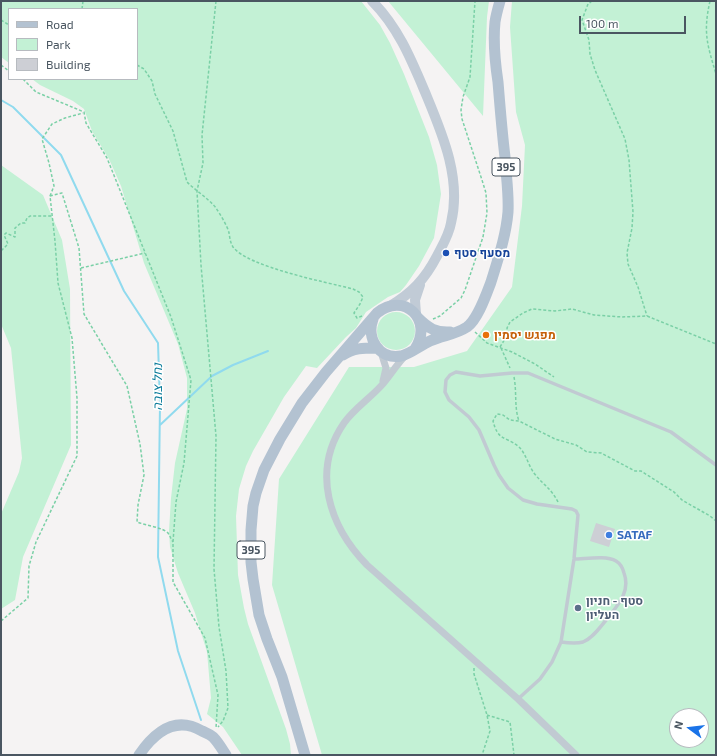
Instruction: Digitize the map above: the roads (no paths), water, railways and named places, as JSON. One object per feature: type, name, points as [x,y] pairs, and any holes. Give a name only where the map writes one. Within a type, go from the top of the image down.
[{"type":"main road","points":[[372,1],[381,9],[394,27],[409,54],[438,123],[452,172],[454,190],[454,207],[446,240],[421,281],[404,297],[390,306]]},
{"type":"main road","name":"395","points":[[305,755],[282,678],[259,615],[251,562],[252,516],[260,481],[280,439],[302,403],[340,356],[351,350],[363,348],[379,350],[387,355],[394,356],[411,351],[431,340],[446,337],[464,328],[478,311],[487,292],[502,248],[507,222],[507,185],[495,41],[495,21],[500,1]]},
{"type":"main road","points":[[411,351],[419,342],[421,334],[421,325],[414,308],[421,281]]},
{"type":"main road","points":[[390,306],[404,306],[428,327],[434,330],[449,332],[464,328]]},
{"type":"main road","name":"395","points":[[336,361],[375,316],[383,308],[390,306]]},
{"type":"main road","points":[[375,316],[370,330],[371,337],[379,350]]},
{"type":"main road","points":[[139,755],[163,729],[176,725],[188,725],[214,732],[226,755]]},
{"type":"street","points":[[378,390],[382,385],[386,373],[385,361],[379,350]]},
{"type":"street","points":[[411,351],[378,390],[361,404],[348,418],[339,431],[331,450],[326,481],[331,509],[346,540],[358,556],[518,699],[576,755]]},
{"type":"lane","points":[[518,699],[540,679],[552,662],[561,642],[574,559],[578,515],[576,511],[523,500],[508,488],[499,475],[479,430],[469,417],[448,400],[445,392],[446,380],[450,375],[456,372],[480,376],[528,373],[540,377],[671,432],[716,465]]},
{"type":"lane","points":[[561,642],[583,642],[591,636],[620,603],[625,593],[627,584],[622,567],[617,562],[609,558],[574,559]]},
{"type":"waterway","name":"נחל צובה","points":[[1,100],[13,107],[61,155],[124,291],[158,343],[160,404],[158,557],[178,651],[201,720]]},
{"type":"waterway","points":[[160,425],[212,376],[233,365],[268,351]]},
{"type":"place","name":"מסעף סטף","points":[[446,253]]},
{"type":"place","name":"מפגש יסמין","points":[[486,335]]},
{"type":"place","name":"SATAF","points":[[609,535]]},
{"type":"place","name":"סטף - חניון העליון","points":[[578,608]]}]
